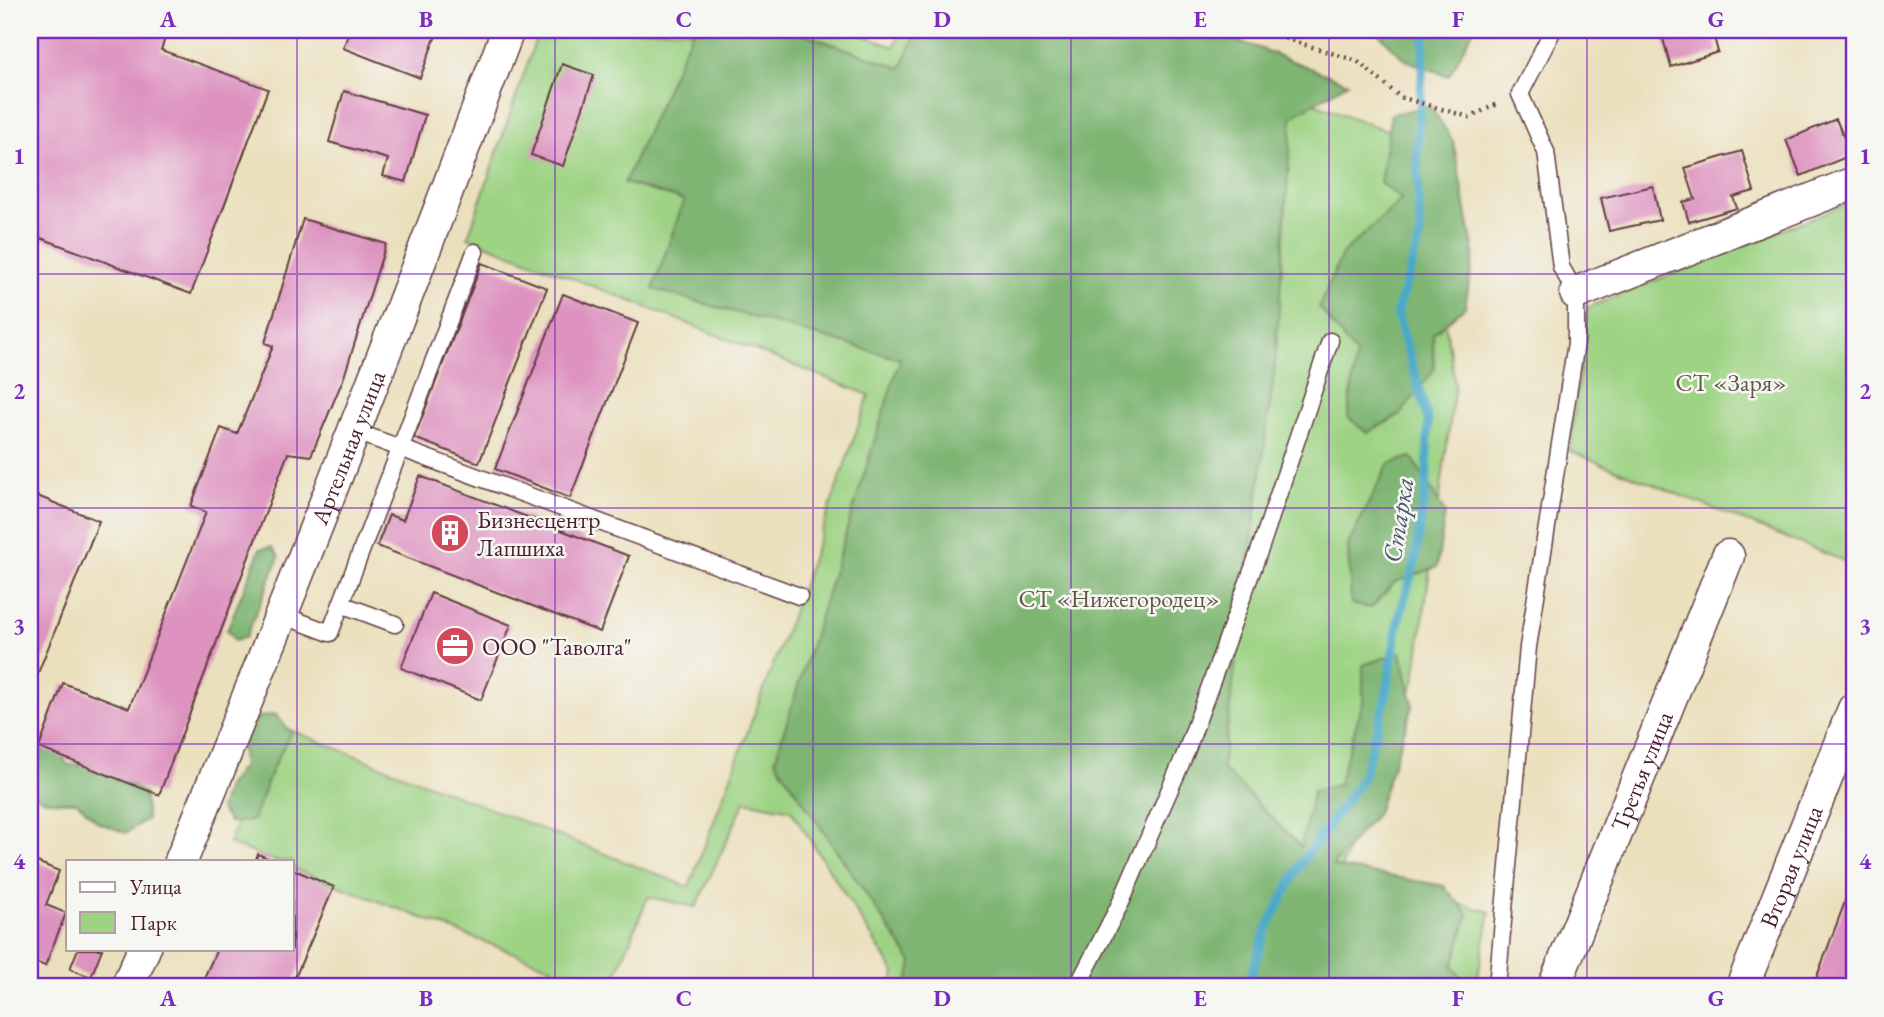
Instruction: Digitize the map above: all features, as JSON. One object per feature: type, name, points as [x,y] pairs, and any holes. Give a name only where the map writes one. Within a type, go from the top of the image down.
[{"type":"street","name":"Артельная улица","points":[[181,860],[282,615],[508,30]]},
{"type":"street","points":[[1576,293],[1854,183]]},
{"type":"street","name":"Третья улица","points":[[1555,987],[1728,556]]},
{"type":"street","name":"Вторая улица","points":[[1742,987],[1854,709]]},
{"type":"street","points":[[127,987],[144,950]]},
{"type":"lane","points":[[1497,987],[1528,647],[1576,343],[1576,293],[1561,267],[1546,152],[1520,94],[1553,30]]},
{"type":"lane","points":[[282,615],[330,634],[475,252]]},
{"type":"lane","points":[[1077,987],[1119,906],[1186,752],[1261,546],[1330,341]]},
{"type":"lane","points":[[354,431],[799,596]]},
{"type":"lane","points":[[341,604],[395,624]]},
{"type":"path","points":[[1258,30],[1357,61],[1400,97],[1469,117],[1520,94]]},
{"type":"green space","name":"СТ «Нижегородец»","points":[[539,30],[849,30],[894,47],[901,30],[1124,30],[1382,129],[1441,133],[1431,232],[1455,385],[1415,679],[1371,782],[1340,871],[1490,912],[1476,987],[891,987],[895,973],[791,810],[745,801],[696,907],[648,897],[611,987],[546,987],[553,968],[294,869],[294,860],[272,860],[229,844],[275,724],[689,887],[799,596],[869,395],[468,237]]},
{"type":"green space","name":"СТ «Нижегородец»","points":[[693,30],[793,30],[901,68],[918,30],[1202,30],[1259,48],[1348,83],[1292,116],[1275,366],[1222,768],[1301,847],[1313,791],[1338,785],[1363,702],[1363,665],[1401,652],[1413,705],[1377,813],[1332,866],[1444,886],[1468,914],[1453,966],[1467,987],[907,987],[912,962],[775,760],[900,359],[653,289],[684,200],[624,183]]},
{"type":"green space","points":[[1375,30],[1473,30],[1449,76],[1405,60]]},
{"type":"green space","points":[[1430,106],[1453,141],[1474,253],[1465,307],[1433,334],[1434,370],[1400,415],[1367,433],[1348,417],[1356,355],[1319,307],[1342,254],[1402,199],[1380,183],[1391,114]]},
{"type":"green space","name":"СТ «Заря»","points":[[1854,201],[1854,565],[1570,451],[1587,308]]},
{"type":"green space","points":[[1412,457],[1445,513],[1437,567],[1395,582],[1371,608],[1351,604],[1348,545],[1388,464]]},
{"type":"green space","points":[[272,547],[279,557],[246,637],[235,641],[227,630],[260,549]]},
{"type":"green space","points":[[275,714],[291,733],[273,767],[253,820],[230,823],[220,809],[227,787],[243,766],[241,743],[257,718]]},
{"type":"green space","points":[[30,738],[55,745],[68,765],[98,764],[144,793],[147,819],[126,833],[99,823],[77,802],[52,801],[35,796],[30,792]]},
{"type":"building","points":[[30,30],[168,30],[161,50],[268,89],[191,294],[30,234]]},
{"type":"building","points":[[350,30],[438,30],[420,78],[343,48]]},
{"type":"building","points":[[1712,30],[1718,52],[1671,67],[1661,32]]},
{"type":"building","points":[[1734,30],[1755,30],[1736,37]]},
{"type":"building","points":[[562,64],[594,75],[563,166],[531,155]]},
{"type":"building","points":[[344,91],[425,115],[406,182],[383,176],[388,159],[329,142]]},
{"type":"building","points":[[1836,119],[1851,155],[1801,176],[1786,140]]},
{"type":"building","points":[[1742,151],[1754,191],[1733,197],[1737,208],[1689,222],[1683,202],[1695,199],[1685,168]]},
{"type":"building","points":[[1653,186],[1660,220],[1609,231],[1601,198]]},
{"type":"building","points":[[303,219],[386,244],[344,377],[311,456],[288,453],[159,795],[39,748],[63,683],[129,708],[206,512],[191,506],[221,428],[237,434],[273,346],[265,343]]},
{"type":"building","points":[[482,263],[547,288],[479,463],[414,438]]},
{"type":"building","points":[[563,294],[638,323],[570,498],[495,469]]},
{"type":"building","points":[[420,476],[629,556],[600,632],[377,546],[389,515],[403,520]]},
{"type":"building","points":[[30,493],[99,521],[38,673],[30,670]]},
{"type":"building","points":[[431,593],[511,625],[481,700],[401,668]]},
{"type":"building","points":[[258,854],[272,860],[255,860]]},
{"type":"building","points":[[30,859],[59,871],[46,905],[66,913],[45,966],[30,960]]},
{"type":"building","points":[[294,870],[334,887],[291,987],[200,987],[217,950],[294,950]]},
{"type":"building","points":[[1849,891],[1854,893],[1854,987],[1813,987]]},
{"type":"building","points":[[78,950],[102,950],[91,977],[70,969]]},
{"type":"building","points":[[30,978],[41,983],[39,987],[30,987]]},
{"type":"waterway","name":"Старка","points":[[1247,987],[1267,928],[1300,865],[1362,779],[1385,701],[1398,622],[1415,561],[1427,478],[1428,420],[1397,313],[1420,238],[1417,154],[1425,30]]},
{"type":"place","name":"Бизнесцентр Лапшиха","points":[[450,533]]},
{"type":"place","name":"ООО \"Таволга\"","points":[[455,646]]}]
